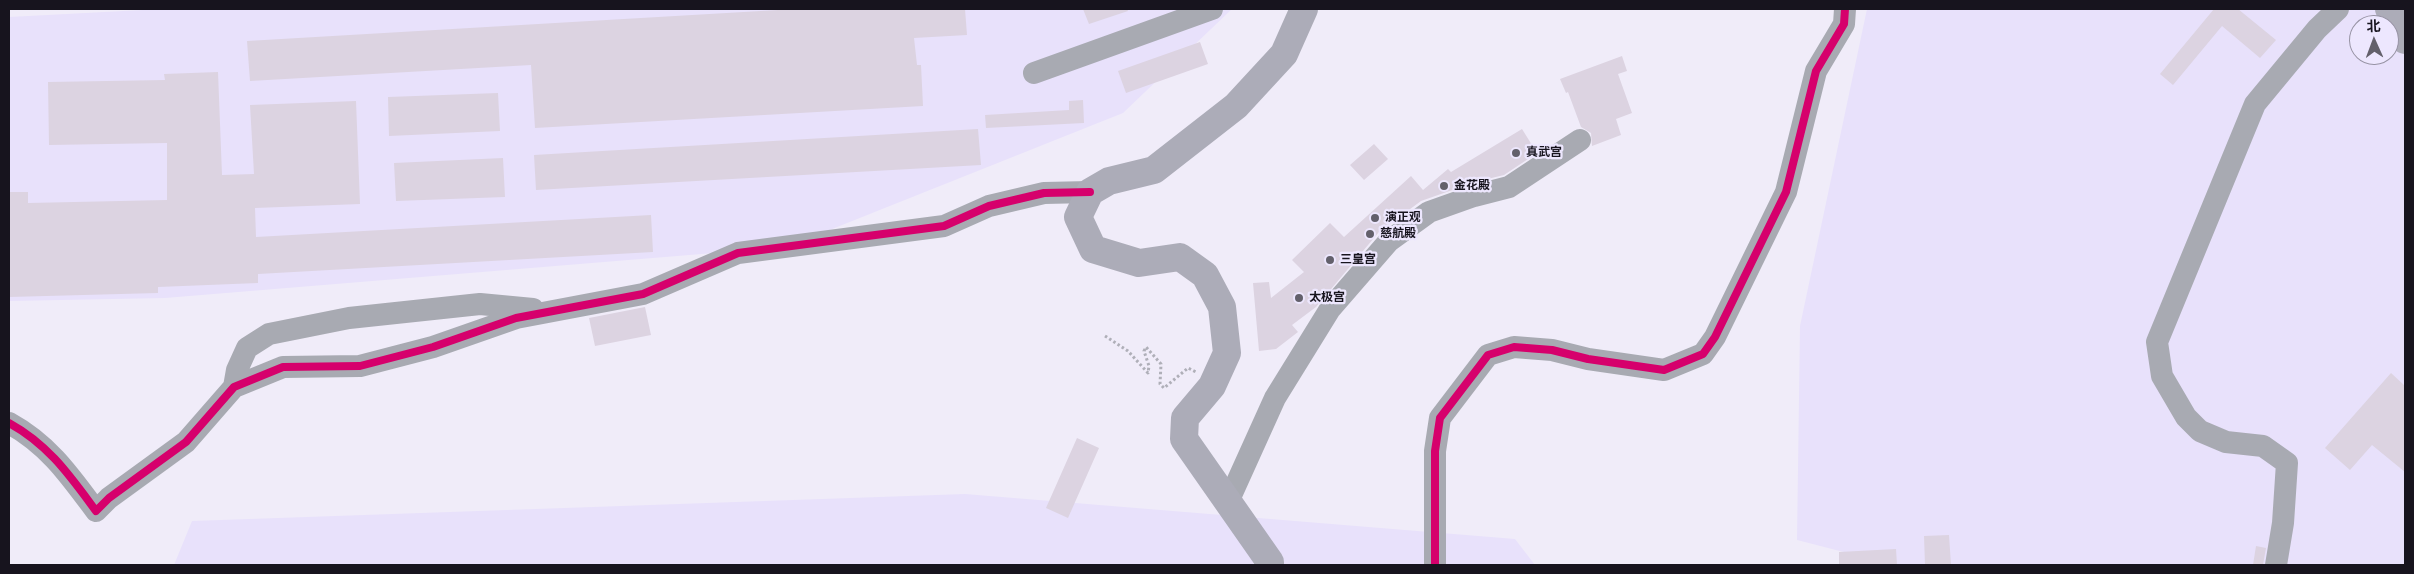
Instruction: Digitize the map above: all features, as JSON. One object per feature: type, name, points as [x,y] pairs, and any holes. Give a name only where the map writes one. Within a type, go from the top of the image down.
[{"type":"main road","points":[[1270,565],[1270,562],[1184,439],[1185,418],[1215,379],[1228,353],[1222,307],[1205,274],[1180,257],[1139,263],[1093,249],[1078,217],[1090,192],[1109,182],[1154,170],[1236,106],[1284,54],[1304,9]]},
{"type":"main road","points":[[2389,9],[2405,40]]},
{"type":"street","points":[[1034,73],[1212,9]]},
{"type":"street","points":[[1435,565],[1435,451],[1440,418],[1488,355],[1514,347],[1552,350],[1588,359],[1664,370],[1703,354],[1716,336],[1786,192],[1816,71],[1844,24],[1845,9]]},
{"type":"street","points":[[2276,565],[2283,523],[2287,463],[2263,446],[2226,442],[2200,432],[2186,417],[2162,376],[2157,342],[2255,104],[2318,29],[2338,9]]},
{"type":"street","points":[[1228,502],[1275,398],[1330,309],[1390,241],[1429,212],[1474,196],[1509,187],[1580,140]]},
{"type":"street","points":[[9,423],[26,433],[58,460],[96,511],[109,498],[186,442],[234,387],[283,367],[360,366],[433,347],[516,318],[550,310],[596,304],[643,294],[738,253],[944,226],[989,206],[1044,193],[1090,192]]},
{"type":"street","points":[[234,387],[237,370],[248,348],[269,334],[349,318],[480,304],[550,310]]},
{"type":"path","points":[[1106,336],[1128,351],[1148,374],[1149,366],[1144,351],[1146,347],[1161,364],[1160,384],[1164,388],[1188,368],[1215,379]]},
{"type":"shaded area","points":[[162,9],[1232,9],[1123,113],[787,247],[165,298],[9,301],[9,17]]},
{"type":"shaded area","points":[[1867,9],[2389,9],[2392,15],[2349,15],[2349,65],[2399,65],[2399,30],[2405,42],[2405,565],[1894,565],[1797,540],[1800,326]]},
{"type":"shaded area","points":[[965,494],[1515,539],[1535,565],[174,565],[192,521]]},
{"type":"building","points":[[795,9],[965,9],[967,35],[914,38],[917,65],[921,65],[923,106],[535,128],[531,65],[250,81],[247,41]]},
{"type":"building","points":[[1083,9],[1127,9],[1128,11],[1089,24]]},
{"type":"building","points":[[2214,9],[2238,9],[2276,40],[2260,58],[2222,26],[2173,85],[2160,74]]},
{"type":"building","points":[[1200,42],[1208,64],[1126,93],[1118,71]]},
{"type":"building","points":[[1622,56],[1627,71],[1618,74],[1632,113],[1616,119],[1621,135],[1592,146],[1591,133],[1581,127],[1568,92],[1566,93],[1560,79]]},
{"type":"building","points":[[218,72],[222,175],[254,174],[250,105],[356,101],[360,204],[255,208],[256,237],[651,215],[653,252],[258,274],[258,283],[158,287],[158,293],[9,297],[9,192],[28,192],[28,203],[167,200],[167,143],[49,145],[48,82],[165,80],[164,74]]},
{"type":"building","points":[[498,93],[500,131],[389,136],[388,97]]},
{"type":"building","points":[[1083,100],[1084,123],[986,128],[985,115],[1069,110],[1069,101]]},
{"type":"building","points":[[978,129],[981,165],[536,190],[534,155]]},
{"type":"building","points":[[1522,129],[1537,153],[1504,175],[1471,183],[1468,179],[1458,188],[1421,201],[1379,232],[1316,307],[1292,325],[1298,332],[1276,349],[1259,351],[1253,283],[1269,282],[1271,298],[1304,272],[1292,260],[1330,223],[1344,237],[1411,176],[1423,190],[1448,169],[1451,172]]},
{"type":"building","points":[[1374,144],[1388,159],[1364,180],[1350,165]]},
{"type":"building","points":[[503,158],[505,197],[396,201],[394,163]]},
{"type":"building","points":[[645,307],[651,335],[595,346],[589,318]]},
{"type":"building","points":[[2391,373],[2405,386],[2405,472],[2372,445],[2350,470],[2325,448]]},
{"type":"building","points":[[1077,438],[1099,448],[1068,518],[1046,508]]},
{"type":"building","points":[[1949,535],[1951,565],[1925,565],[1924,536]]},
{"type":"building","points":[[2256,546],[2266,548],[2263,565],[2253,565]]},
{"type":"building","points":[[1896,549],[1897,565],[1839,565],[1839,552]]},
{"type":"cycle path","points":[[1435,565],[1435,451],[1440,418],[1488,355],[1514,347],[1552,350],[1588,359],[1664,370],[1703,354],[1715,337],[1786,192],[1816,71],[1844,24],[1845,9]]},
{"type":"cycle path","points":[[9,423],[36,441],[58,462],[96,511],[109,498],[186,442],[234,387],[283,367],[360,366],[433,347],[516,318],[643,294],[738,253],[944,226],[989,206],[1044,193],[1090,192]]},
{"type":"place","name":"真武宫","points":[[1516,153]]},
{"type":"place","name":"金花殿","points":[[1444,186]]},
{"type":"place","name":"演正观","points":[[1375,218]]},
{"type":"place","name":"慈航殿","points":[[1370,234]]},
{"type":"place","name":"三皇宫","points":[[1330,260]]},
{"type":"place","name":"太极宫","points":[[1299,298]]}]
